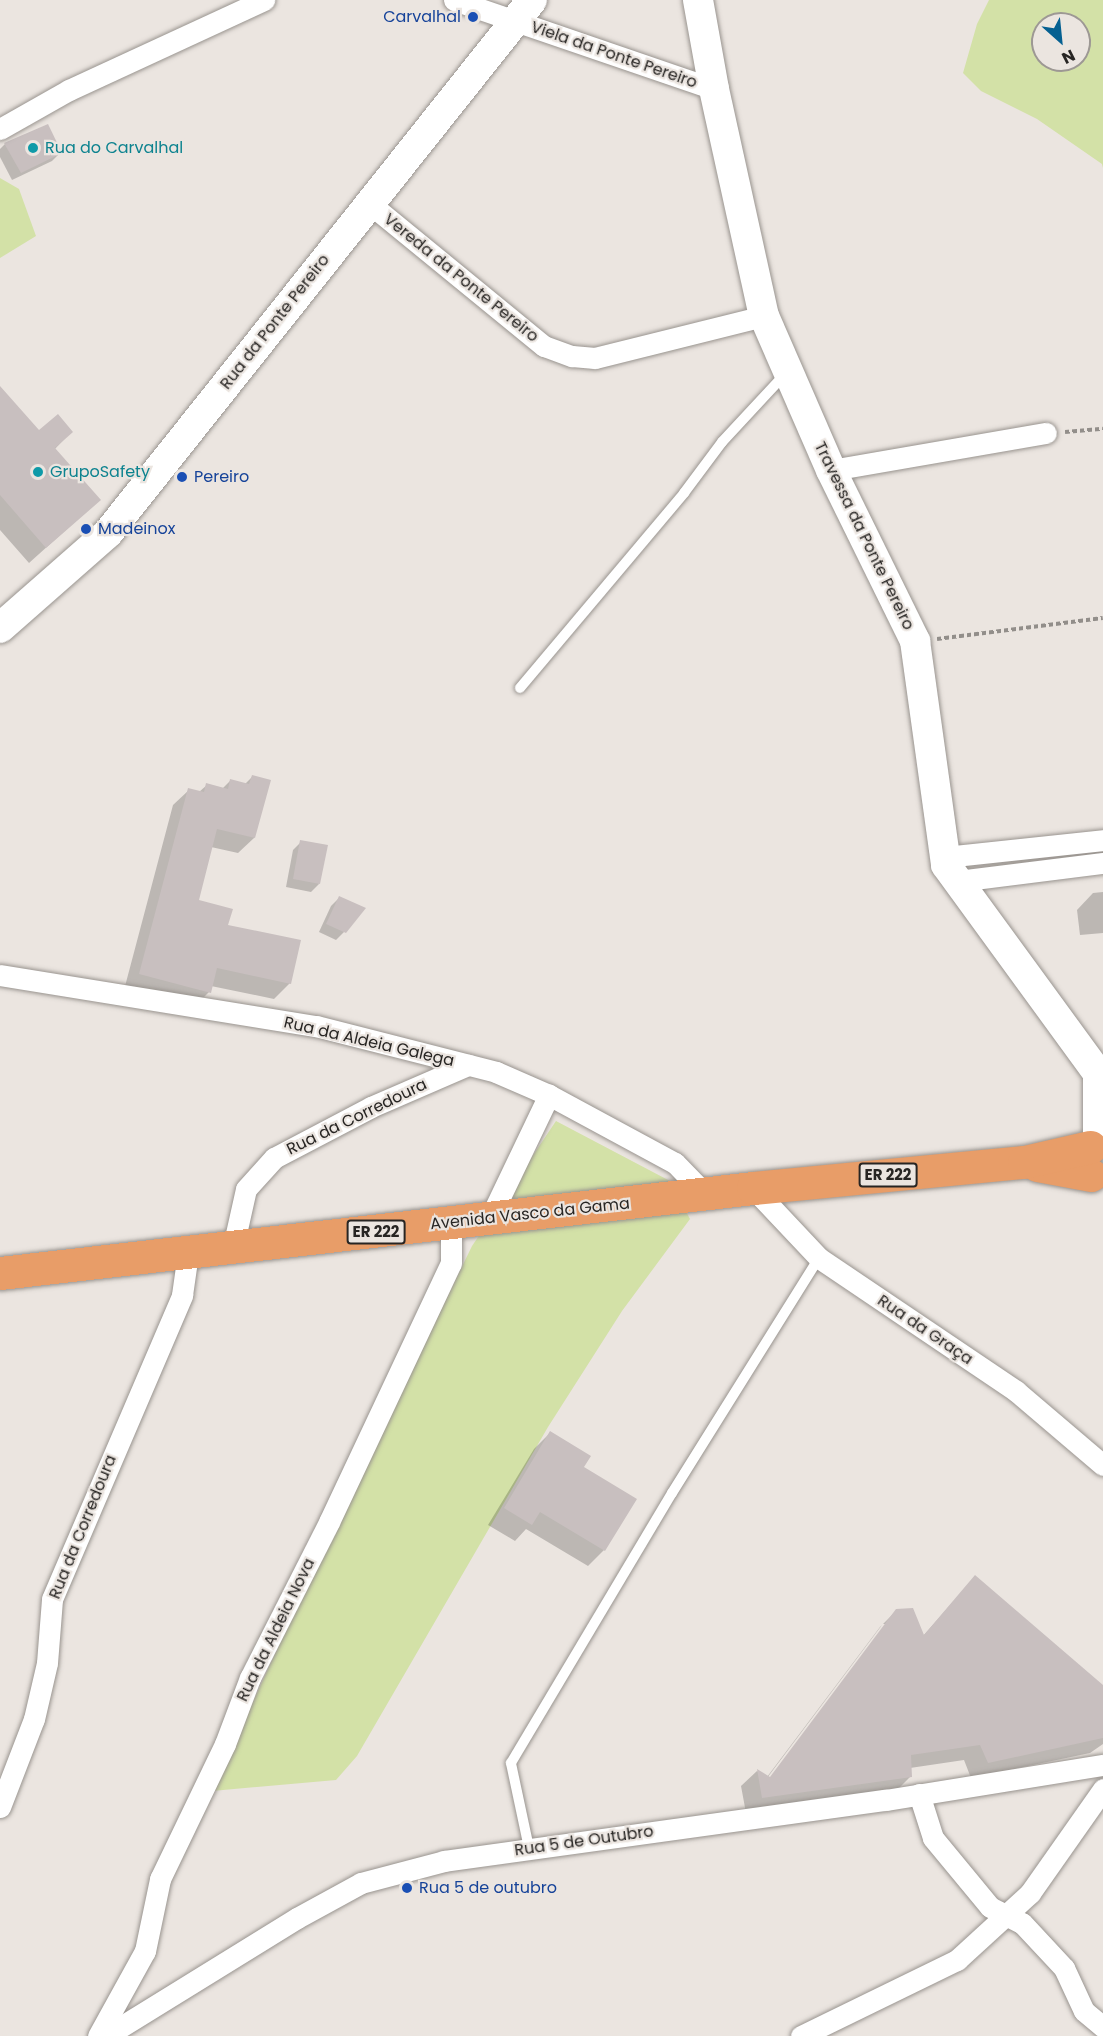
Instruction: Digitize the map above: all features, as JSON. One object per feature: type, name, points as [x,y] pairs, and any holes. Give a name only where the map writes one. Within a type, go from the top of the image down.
[{"type":"main road","name":"Avenida Vasco da Gama","points":[[0,1273],[489,1220],[753,1188],[1097,1155]]},
{"type":"street","points":[[0,129],[69,90],[264,0]]},
{"type":"street","points":[[454,0],[523,10]]},
{"type":"street","name":"Travessa da Ponte Pereiro","points":[[698,0],[714,89],[764,316],[831,470],[915,641],[951,869],[1101,1077],[1097,1155]]},
{"type":"street","name":"Viela da Ponte Pereiro","points":[[523,10],[714,89]]},
{"type":"street","name":"Rua da Ponte Pereiro","points":[[0,628],[108,533],[523,10]]},
{"type":"street","name":"Vereda da Ponte Pereiro","points":[[369,203],[544,346],[572,356],[595,358],[764,316]]},
{"type":"street","points":[[831,470],[1046,433]]},
{"type":"street","points":[[951,869],[1103,840]]},
{"type":"street","points":[[951,869],[1103,863]]},
{"type":"street","name":"Rua da Aldeia Galega","points":[[0,975],[316,1026],[496,1072],[549,1095],[675,1163],[705,1194]]},
{"type":"street","name":"Rua da Corredoura","points":[[233,1247],[246,1190],[274,1158],[371,1107],[468,1065]]},
{"type":"street","points":[[489,1220],[549,1095]]},
{"type":"street","name":"Rua da Graça","points":[[753,1188],[819,1258],[1016,1390],[1103,1465]]},
{"type":"street","name":"Rua da Aldeia Nova","points":[[98,2036],[145,1951],[160,1879],[225,1744],[250,1678],[329,1522],[451,1263],[451,1224]]},
{"type":"street","name":"Rua da Corredoura","points":[[0,1807],[34,1719],[48,1663],[52,1599],[182,1294],[188,1253]]},
{"type":"street","name":"Rua 5 de Outubro","points":[[106,2036],[297,1917],[361,1883],[444,1862],[529,1848],[919,1794],[1103,1765]]},
{"type":"street","points":[[801,2036],[957,1960],[1008,1916],[1030,1893],[1103,1788]]},
{"type":"street","points":[[919,1794],[933,1838],[990,1907],[1022,1923],[1064,1968],[1084,2011],[1103,2027]]},
{"type":"lane","points":[[520,688],[677,502],[722,442],[788,371]]},
{"type":"lane","points":[[529,1848],[511,1763],[672,1493],[819,1258]]},
{"type":"path","points":[[1046,433],[1103,429]]},
{"type":"path","points":[[915,641],[1103,618]]},
{"type":"green space","points":[[989,0],[1103,0],[1103,168],[1102,164],[1037,119],[981,91],[963,73],[977,24]]},
{"type":"green space","points":[[0,178],[19,189],[36,236],[0,258]]},
{"type":"green space","points":[[556,1121],[670,1181],[690,1219],[622,1311],[548,1427],[357,1756],[336,1780],[212,1791],[291,1619],[472,1246]]},
{"type":"building","name":"Rua do Carvalhal","points":[[48,124],[62,153],[21,173],[4,143]]},
{"type":"building","name":"GrupoSafety","points":[[0,386],[39,430],[58,414],[73,432],[55,448],[101,500],[46,548],[0,495]]},
{"type":"building","points":[[252,775],[271,780],[255,838],[217,829],[199,900],[233,909],[228,925],[301,940],[291,984],[217,968],[211,993],[139,974],[188,788],[204,792],[206,783],[228,789],[230,779],[249,784]]},
{"type":"building","points":[[300,840],[328,845],[320,884],[293,879]]},
{"type":"building","points":[[339,896],[366,908],[346,933],[326,924]]},
{"type":"building","points":[[550,1431],[591,1456],[584,1467],[637,1499],[605,1551],[540,1512],[532,1525],[504,1508]]},
{"type":"building","points":[[975,1575],[1103,1685],[1103,1738],[988,1763],[980,1745],[911,1755],[912,1777],[762,1798],[757,1769],[770,1777],[896,1609],[913,1608],[924,1635]]},
{"type":"place","name":"Carvalhal","points":[[473,17]]},
{"type":"place","name":"Rua do Carvalhal","points":[[33,148]]},
{"type":"place","name":"GrupoSafety","points":[[38,472]]},
{"type":"place","name":"Pereiro","points":[[182,477]]},
{"type":"place","name":"Madeinox","points":[[86,529]]},
{"type":"place","name":"Rua 5 de outubro","points":[[407,1888]]}]
